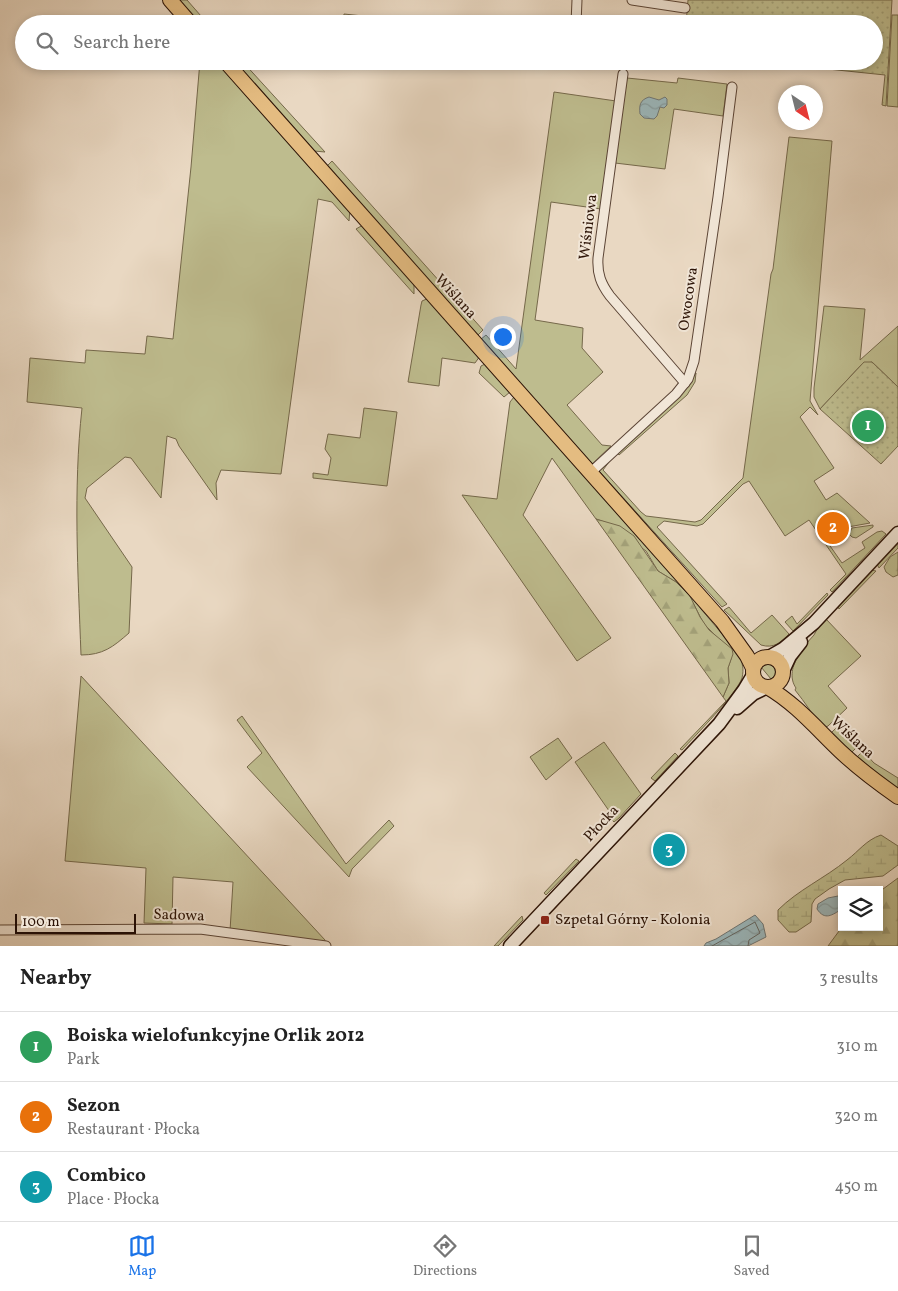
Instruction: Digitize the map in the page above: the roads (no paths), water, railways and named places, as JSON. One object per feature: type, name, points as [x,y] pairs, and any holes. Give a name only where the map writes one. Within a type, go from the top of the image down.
[{"type":"main road","points":[[170,0],[183,15]]},
{"type":"main road","name":"Wiślana","points":[[233,70],[722,621],[747,656],[753,671]]},
{"type":"main road","points":[[814,623],[790,656],[776,684],[767,687],[758,683],[753,671],[759,659],[769,657],[785,647],[814,623],[898,534]]},
{"type":"main road","name":"Wiślana","points":[[722,621],[754,649],[769,657]]},
{"type":"main road","points":[[769,657],[778,661],[782,674]]},
{"type":"main road","name":"Płocka","points":[[510,946],[718,724],[746,687],[753,671]]},
{"type":"main road","name":"Wiślana","points":[[782,674],[787,688],[809,719]]},
{"type":"main road","name":"Wiślana","points":[[767,687],[780,694],[809,719],[849,759],[898,797]]},
{"type":"main road","name":"Płocka","points":[[718,724],[753,694],[767,687]]},
{"type":"street","points":[[576,15],[577,0]]},
{"type":"street","points":[[632,0],[685,8]]},
{"type":"street","name":"Wiśniowa","points":[[623,74],[598,258],[598,273],[603,286],[610,296],[685,383]]},
{"type":"street","name":"Owocowa","points":[[590,473],[669,402],[685,383],[694,361],[718,202],[732,87]]},
{"type":"street","name":"Sadowa","points":[[0,930],[200,929],[326,946]]},
{"type":"water","points":[[649,97],[659,100],[665,97],[667,99],[667,105],[664,108],[660,107],[654,119],[644,118],[640,114],[641,103]]},
{"type":"water","points":[[838,896],[838,911],[826,916],[817,909],[818,904],[828,898]]},
{"type":"water","points":[[755,915],[763,924],[766,937],[748,946],[704,946],[706,943]]},
{"type":"place","name":"Boiska wielofunkcyjne Orlik 2012","points":[[868,426]]},
{"type":"place","name":"Sezon","points":[[833,528]]},
{"type":"place","name":"Combico","points":[[669,850]]},
{"type":"place","name":"Szpetal Górny - Kolonia","points":[[545,920]]}]
